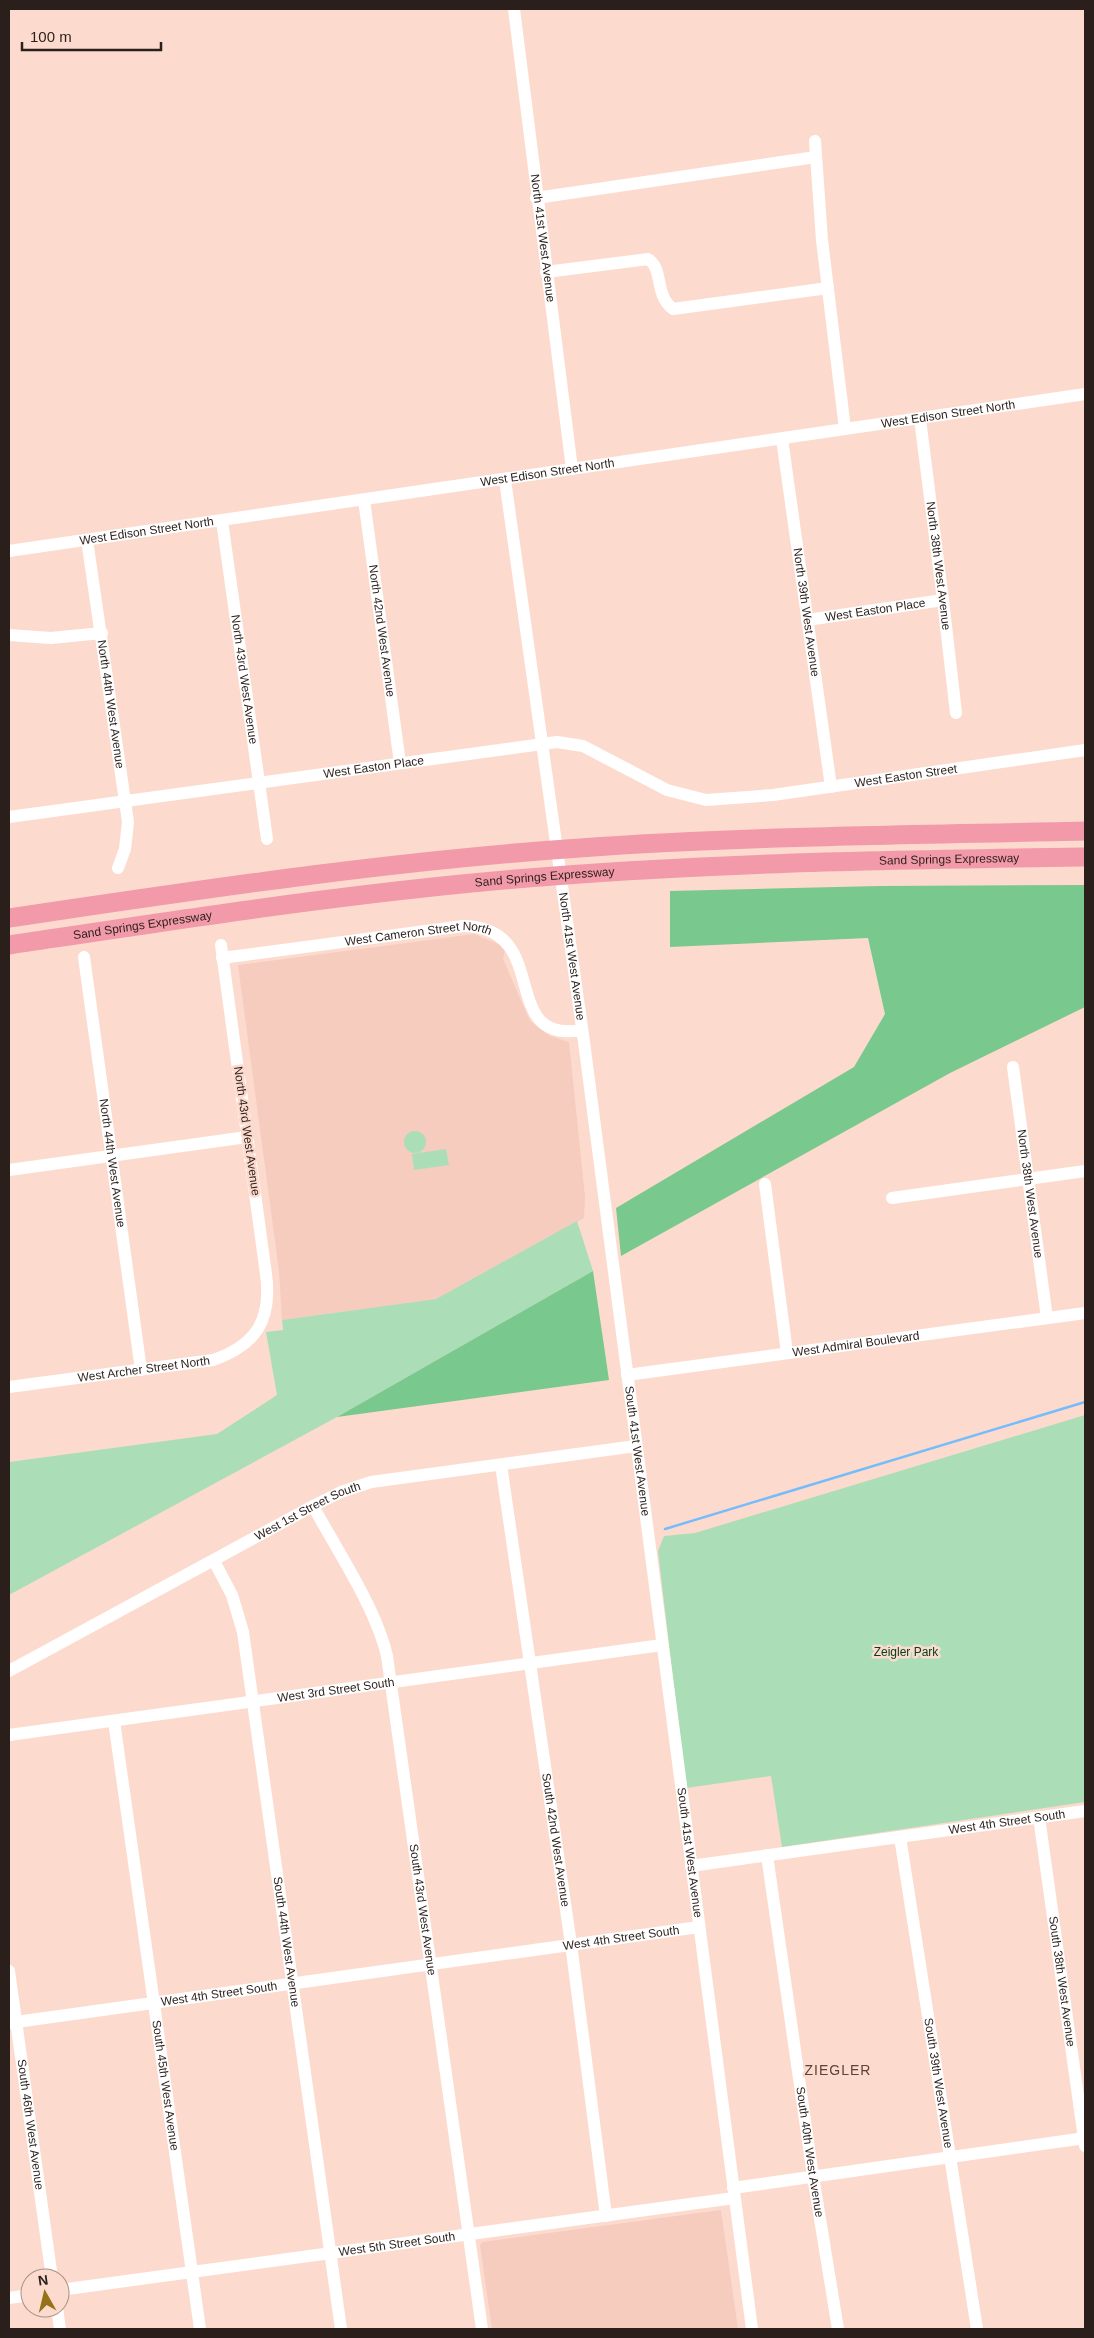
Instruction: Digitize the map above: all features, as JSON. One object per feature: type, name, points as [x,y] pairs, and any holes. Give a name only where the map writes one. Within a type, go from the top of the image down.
[{"type":"highway","name":"Sand Springs Expressway","points":[[9,918],[312,874],[533,852],[664,843],[1085,831]]},
{"type":"highway","name":"Sand Springs Expressway","points":[[9,945],[378,893],[521,879],[722,866],[1085,857]]},
{"type":"street","name":"North 41st West Avenue","points":[[514,9],[536,198],[572,469]]},
{"type":"street","points":[[815,141],[828,288],[845,429]]},
{"type":"street","points":[[536,198],[816,157]]},
{"type":"street","points":[[546,272],[648,259],[655,266],[664,301],[673,309],[828,288]]},
{"type":"street","name":"West Edison Street North","points":[[9,551],[1085,394]]},
{"type":"street","name":"North 38th West Avenue","points":[[920,419],[944,600],[956,713]]},
{"type":"street","name":"North 39th West Avenue","points":[[782,439],[832,787]]},
{"type":"street","name":"North 41st West Avenue","points":[[505,480],[566,910],[627,1375]]},
{"type":"street","name":"North 42nd West Avenue","points":[[364,500],[400,763]]},
{"type":"street","name":"North 43rd West Avenue","points":[[222,521],[267,839]]},
{"type":"street","name":"North 44th West Avenue","points":[[88,540],[126,801],[127,832],[125,849],[118,868]]},
{"type":"street","name":"West Easton Place","points":[[807,620],[944,600]]},
{"type":"street","points":[[9,635],[51,638],[102,633]]},
{"type":"street","name":"West Easton Place","points":[[9,817],[542,744],[566,743],[583,746],[668,790],[706,800],[727,800]]},
{"type":"street","name":"West Easton Street","points":[[727,800],[832,787],[1085,750]]},
{"type":"street","name":"West Cameron Street North","points":[[222,958],[463,926],[485,927],[500,936],[514,950],[528,1000],[539,1018],[554,1029],[565,1033],[582,1030]]},
{"type":"street","name":"North 43rd West Avenue","points":[[221,945],[268,1289],[268,1305],[264,1318]]},
{"type":"street","name":"North 44th West Avenue","points":[[84,956],[141,1370]]},
{"type":"street","name":"North 38th West Avenue","points":[[1013,1067],[1047,1318]]},
{"type":"street","points":[[9,1170],[247,1137]]},
{"type":"street","points":[[892,1198],[1085,1172]]},
{"type":"street","points":[[765,1184],[787,1353]]},
{"type":"street","name":"West Admiral Boulevard","points":[[627,1375],[1085,1313]]},
{"type":"street","name":"West Archer Street North","points":[[9,1388],[206,1361],[228,1354],[251,1338],[264,1318]]},
{"type":"street","name":"South 41st West Avenue","points":[[627,1375],[752,2329]]},
{"type":"street","name":"West 1st Street South","points":[[9,1671],[341,1492],[371,1482],[636,1446]]},
{"type":"street","name":"South 42nd West Avenue","points":[[501,1465],[571,1944],[606,2216]]},
{"type":"street","name":"South 43rd West Avenue","points":[[313,1506],[378,1628],[387,1656],[482,2329]]},
{"type":"street","name":"South 44th West Avenue","points":[[214,1561],[232,1595],[238,1612],[253,1703],[340,2329]]},
{"type":"street","name":"West 3rd Street South","points":[[9,1735],[253,1703],[662,1645]]},
{"type":"street","name":"South 45th West Avenue","points":[[114,1722],[200,2329]]},
{"type":"street","name":"West 4th Street South","points":[[690,1866],[1085,1811]]},
{"type":"street","name":"South 38th West Avenue","points":[[1039,1817],[1085,2141]]},
{"type":"street","name":"South 39th West Avenue","points":[[900,1837],[977,2329]]},
{"type":"street","name":"South 40th West Avenue","points":[[768,1855],[838,2329]]},
{"type":"street","name":"West 4th Street South","points":[[12,2023],[699,1927]]},
{"type":"street","name":"South 46th West Avenue","points":[[9,1971],[12,2023],[50,2268]]},
{"type":"street","name":"West 5th Street South","points":[[70,2289],[606,2216],[814,2176],[1085,2141]]},
{"type":"shaded area","points":[[474,934],[498,944],[505,951],[503,959],[530,1021],[550,1036],[569,1042],[585,1197],[584,1218],[436,1299],[282,1320],[279,1271],[238,965]]},
{"type":"shaded area","points":[[721,2210],[738,2329],[492,2329],[480,2245],[482,2242]]},
{"type":"green space","points":[[1085,885],[1085,1007],[950,1073],[621,1256],[616,1208],[854,1067],[885,1014],[868,938],[670,947],[670,891],[879,886]]},
{"type":"green space","points":[[415,1131],[423,1134],[426,1142],[423,1150],[415,1153],[407,1150],[404,1142],[407,1134]]},
{"type":"green space","points":[[446,1149],[449,1165],[414,1170],[412,1154]]},
{"type":"green space","points":[[577,1221],[593,1271],[337,1417],[9,1595],[9,1462],[217,1434],[277,1395],[266,1332],[283,1330],[282,1320],[436,1299]]},
{"type":"green space","points":[[593,1271],[609,1380],[337,1417]]},
{"type":"green space","name":"Zeigler Park","points":[[1085,1415],[1085,1802],[782,1847],[771,1776],[686,1788],[658,1551],[664,1536],[695,1533]]},
{"type":"waterway","points":[[665,1529],[1085,1402]]},
{"type":"district","name":"ZIEGLER","points":[[838,2070]]}]
